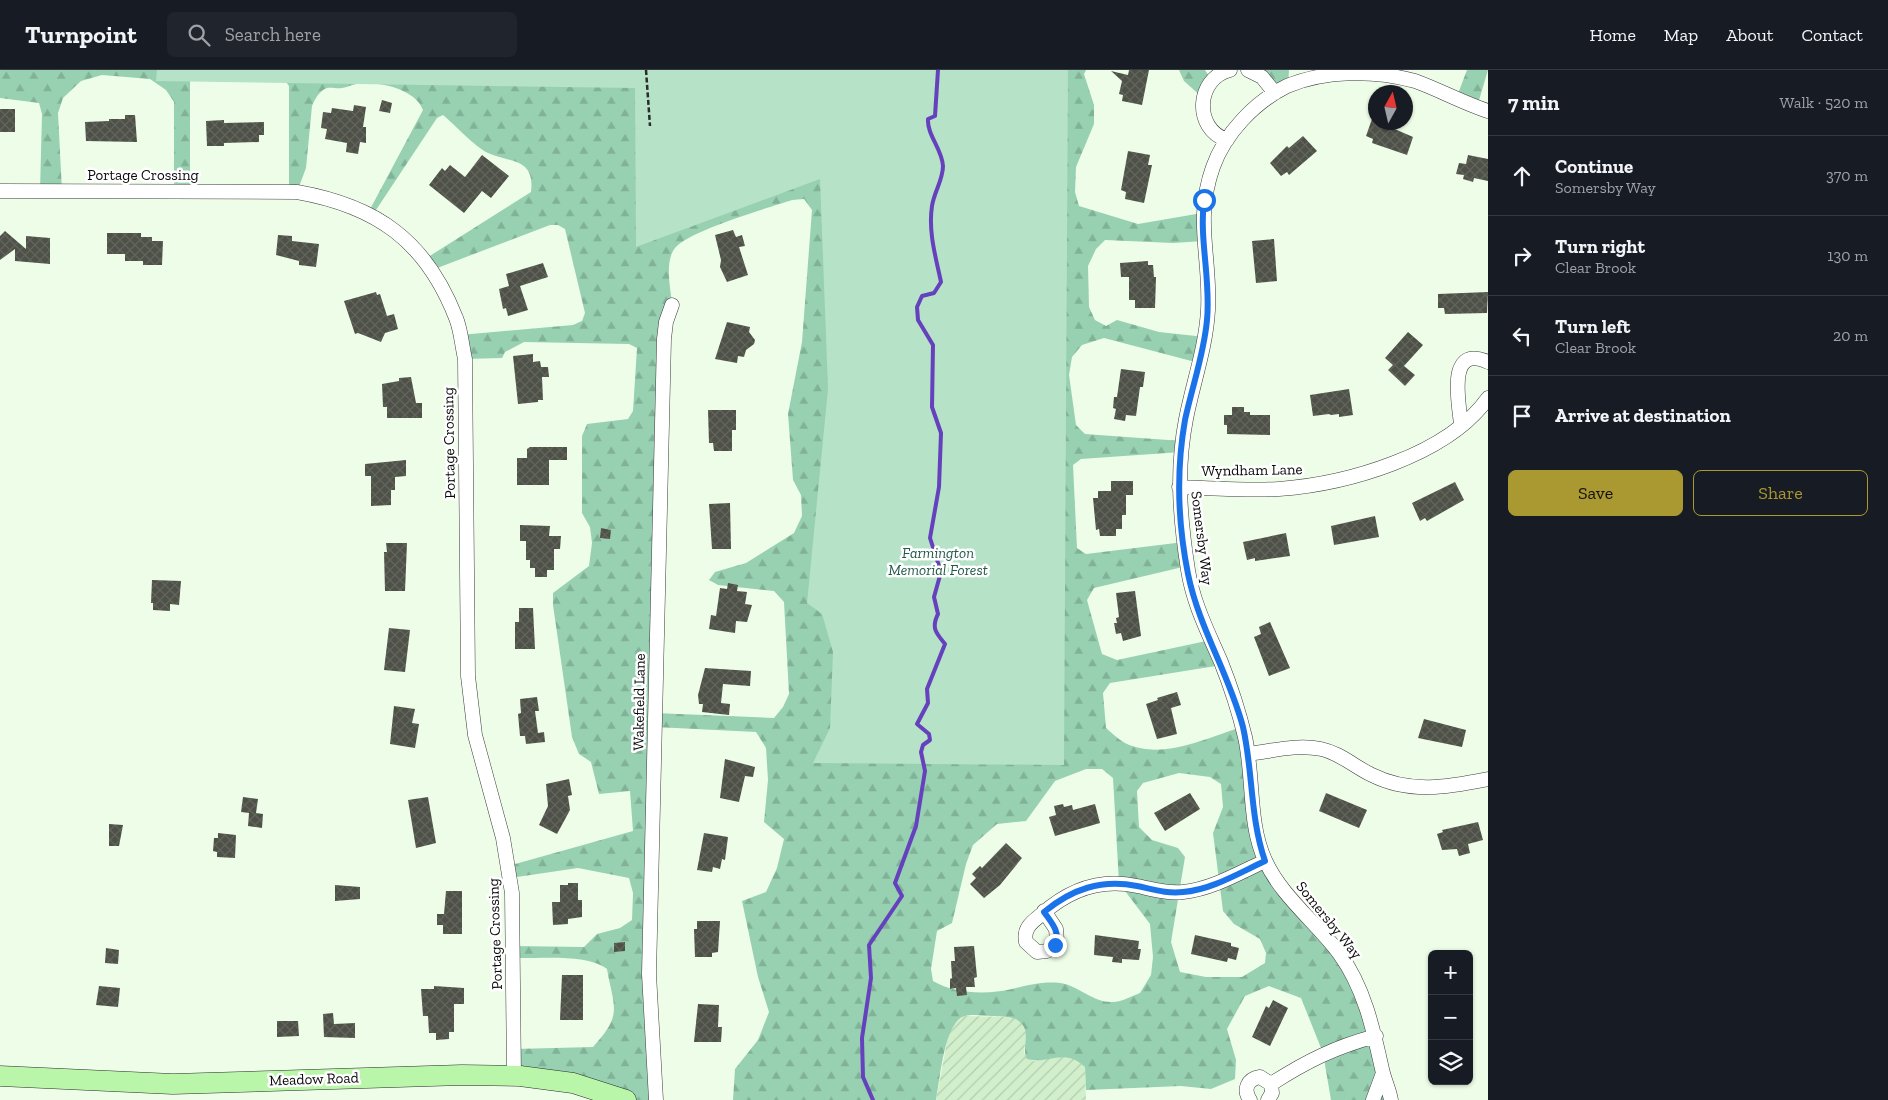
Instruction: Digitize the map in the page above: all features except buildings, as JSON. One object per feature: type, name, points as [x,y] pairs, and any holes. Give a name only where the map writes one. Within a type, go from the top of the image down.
[{"type":"street","points":[[1227,140],[1212,131],[1202,110],[1203,98],[1208,86],[1216,77],[1230,70]]},
{"type":"street","points":[[1248,70],[1262,77],[1275,93]]},
{"type":"street","name":"Somersby Way","points":[[1391,1100],[1376,1036],[1353,974],[1326,937],[1284,891],[1265,861],[1256,824],[1249,754],[1234,696],[1194,597],[1183,537],[1179,487],[1185,422],[1207,322],[1209,290],[1202,227],[1204,200],[1214,163],[1227,140],[1254,110],[1275,93],[1288,85],[1313,76],[1362,70],[1381,72],[1418,82],[1488,111]]},
{"type":"street","name":"Portage Crossing","points":[[0,191],[297,192],[326,197],[353,206],[381,221],[424,259],[440,283],[457,320],[464,359],[468,676],[475,735],[503,838],[512,893],[514,1076]]},
{"type":"street","name":"Wakefield Lane","points":[[656,1100],[649,974],[664,339],[666,322],[672,305]]},
{"type":"street","points":[[1461,424],[1457,374],[1464,363],[1470,360],[1476,358],[1488,362]]},
{"type":"street","name":"Wyndham Lane","points":[[1179,487],[1278,489],[1309,486],[1345,478],[1411,455],[1439,440],[1478,410],[1488,398]]},
{"type":"street","points":[[1249,754],[1288,748],[1322,749],[1372,776],[1391,783],[1430,789],[1488,779]]},
{"type":"street","points":[[1044,912],[1068,894],[1094,885],[1119,883],[1181,893],[1208,887],[1265,861]]},
{"type":"street","points":[[1271,1084],[1315,1057],[1334,1048],[1376,1036]]},
{"type":"street","points":[[1373,1100],[1383,1072]]},
{"type":"street","name":"Meadow Road","points":[[0,1076],[173,1084],[462,1075],[514,1076],[573,1083],[626,1100]]},
{"type":"street","points":[[1250,1100],[1246,1090],[1252,1079],[1260,1077],[1271,1084]]},
{"type":"street","points":[[1268,1100],[1272,1093],[1271,1084]]},
{"type":"path","points":[[646,70],[650,126]]},
{"type":"green space","points":[[0,70],[1086,70],[1084,74],[1094,105],[1094,124],[1076,167],[1075,192],[1079,206],[1138,224],[1202,213],[1204,241],[1173,243],[1105,240],[1096,249],[1088,266],[1089,307],[1095,320],[1106,326],[1117,320],[1159,332],[1205,337],[1199,363],[1104,338],[1082,345],[1072,357],[1069,375],[1076,425],[1085,434],[1182,441],[1181,452],[1081,459],[1073,465],[1077,548],[1086,554],[1184,542],[1187,566],[1094,588],[1087,600],[1102,654],[1117,660],[1211,640],[1222,665],[1110,683],[1103,693],[1106,728],[1125,743],[1139,748],[1154,750],[1184,746],[1242,727],[1265,861],[1353,974],[1391,1100],[1331,1100],[1323,1053],[1301,998],[1269,986],[1245,996],[1227,1029],[1236,1060],[1235,1079],[1211,1089],[1181,1086],[1086,1090],[1085,1067],[1077,1061],[1063,1057],[1043,1060],[1027,1059],[1025,1055],[1025,1031],[1018,1020],[1008,1017],[971,1015],[958,1020],[952,1029],[941,1066],[936,1100],[733,1100],[735,1069],[758,1040],[769,1012],[758,977],[742,901],[766,892],[777,868],[784,839],[764,822],[768,780],[766,748],[756,732],[655,727],[656,1100],[626,1100],[514,1076],[514,1049],[593,1047],[609,1027],[614,1011],[614,1003],[607,969],[598,964],[575,959],[513,958],[513,946],[584,947],[597,934],[620,928],[632,920],[633,893],[629,878],[578,868],[510,878],[508,866],[633,831],[630,791],[599,794],[591,762],[579,754],[572,737],[553,605],[553,593],[589,566],[592,543],[590,527],[582,513],[582,436],[587,424],[628,419],[633,411],[637,348],[629,344],[524,342],[505,352],[502,358],[465,359],[460,335],[573,325],[582,321],[585,313],[565,229],[558,225],[550,225],[432,270],[425,259],[531,192],[531,181],[525,167],[483,150],[443,115],[437,118],[372,216],[368,213],[423,110],[413,97],[398,89],[381,84],[362,83],[342,88],[327,88],[320,93],[312,106],[306,168],[297,192],[289,192],[289,86],[283,78],[190,80],[190,192],[174,192],[174,102],[166,90],[150,79],[102,75],[81,81],[63,98],[58,113],[62,191],[40,191],[42,114],[39,103],[0,98]],"holes":[[[804,199],[812,210],[802,342],[788,414],[793,480],[801,495],[802,516],[794,533],[746,563],[715,572],[709,580],[718,585],[774,591],[784,602],[789,694],[783,707],[774,718],[655,713],[672,305],[669,268],[672,254],[675,248],[683,241],[711,227],[792,200]],[[1086,769],[1102,769],[1113,778],[1119,883],[1150,924],[1153,957],[1151,975],[1140,993],[1115,1002],[1099,1000],[1071,986],[1058,983],[1038,984],[982,993],[951,989],[933,981],[931,969],[937,931],[952,923],[966,864],[973,845],[997,824],[1026,821],[1055,781]],[[1179,773],[1210,777],[1221,784],[1223,807],[1213,833],[1223,911],[1234,924],[1260,939],[1266,953],[1265,963],[1242,977],[1206,977],[1180,972],[1171,942],[1185,857],[1178,848],[1152,840],[1139,827],[1137,791],[1143,783]]]},
{"type":"green space","name":"Farmington Memorial Forest","points":[[157,70],[1068,70],[1064,765],[813,763],[830,728],[833,652],[822,614],[807,603],[828,389],[820,179],[636,247],[635,88],[156,81]]},
{"type":"green space","points":[[1179,70],[1205,70],[1212,81],[1203,98],[1184,81]]},
{"type":"green space","points":[[1262,70],[1289,70],[1288,85],[1275,93]]},
{"type":"green space","points":[[1467,70],[1488,70],[1477,107],[1456,99]]},
{"type":"green space","points":[[964,1016],[1013,1017],[1022,1023],[1026,1033],[1024,1053],[1033,1061],[1063,1056],[1077,1060],[1085,1067],[1086,1100],[936,1100],[948,1036],[953,1024]]},
{"type":"waterway","points":[[873,1100],[863,1077],[862,1038],[871,978],[869,945],[902,896],[895,883],[916,826],[925,771],[921,752],[923,745],[930,740],[929,734],[917,724],[928,703],[927,689],[945,644],[935,630],[938,614],[934,597],[941,572],[930,538],[939,487],[941,433],[932,407],[933,345],[918,320],[917,307],[922,296],[934,293],[941,282],[933,245],[931,216],[933,201],[942,176],[943,166],[928,125],[928,119],[935,116],[938,70]]},
{"type":"route","points":[[1055,945],[1057,941],[1056,930],[1044,912],[1057,901],[1080,889],[1094,885],[1119,883],[1165,892],[1181,893],[1208,887],[1265,861],[1256,824],[1249,754],[1234,696],[1200,616],[1194,597],[1188,573],[1181,520],[1179,487],[1183,437],[1207,322],[1209,290],[1202,227],[1204,200]]}]
